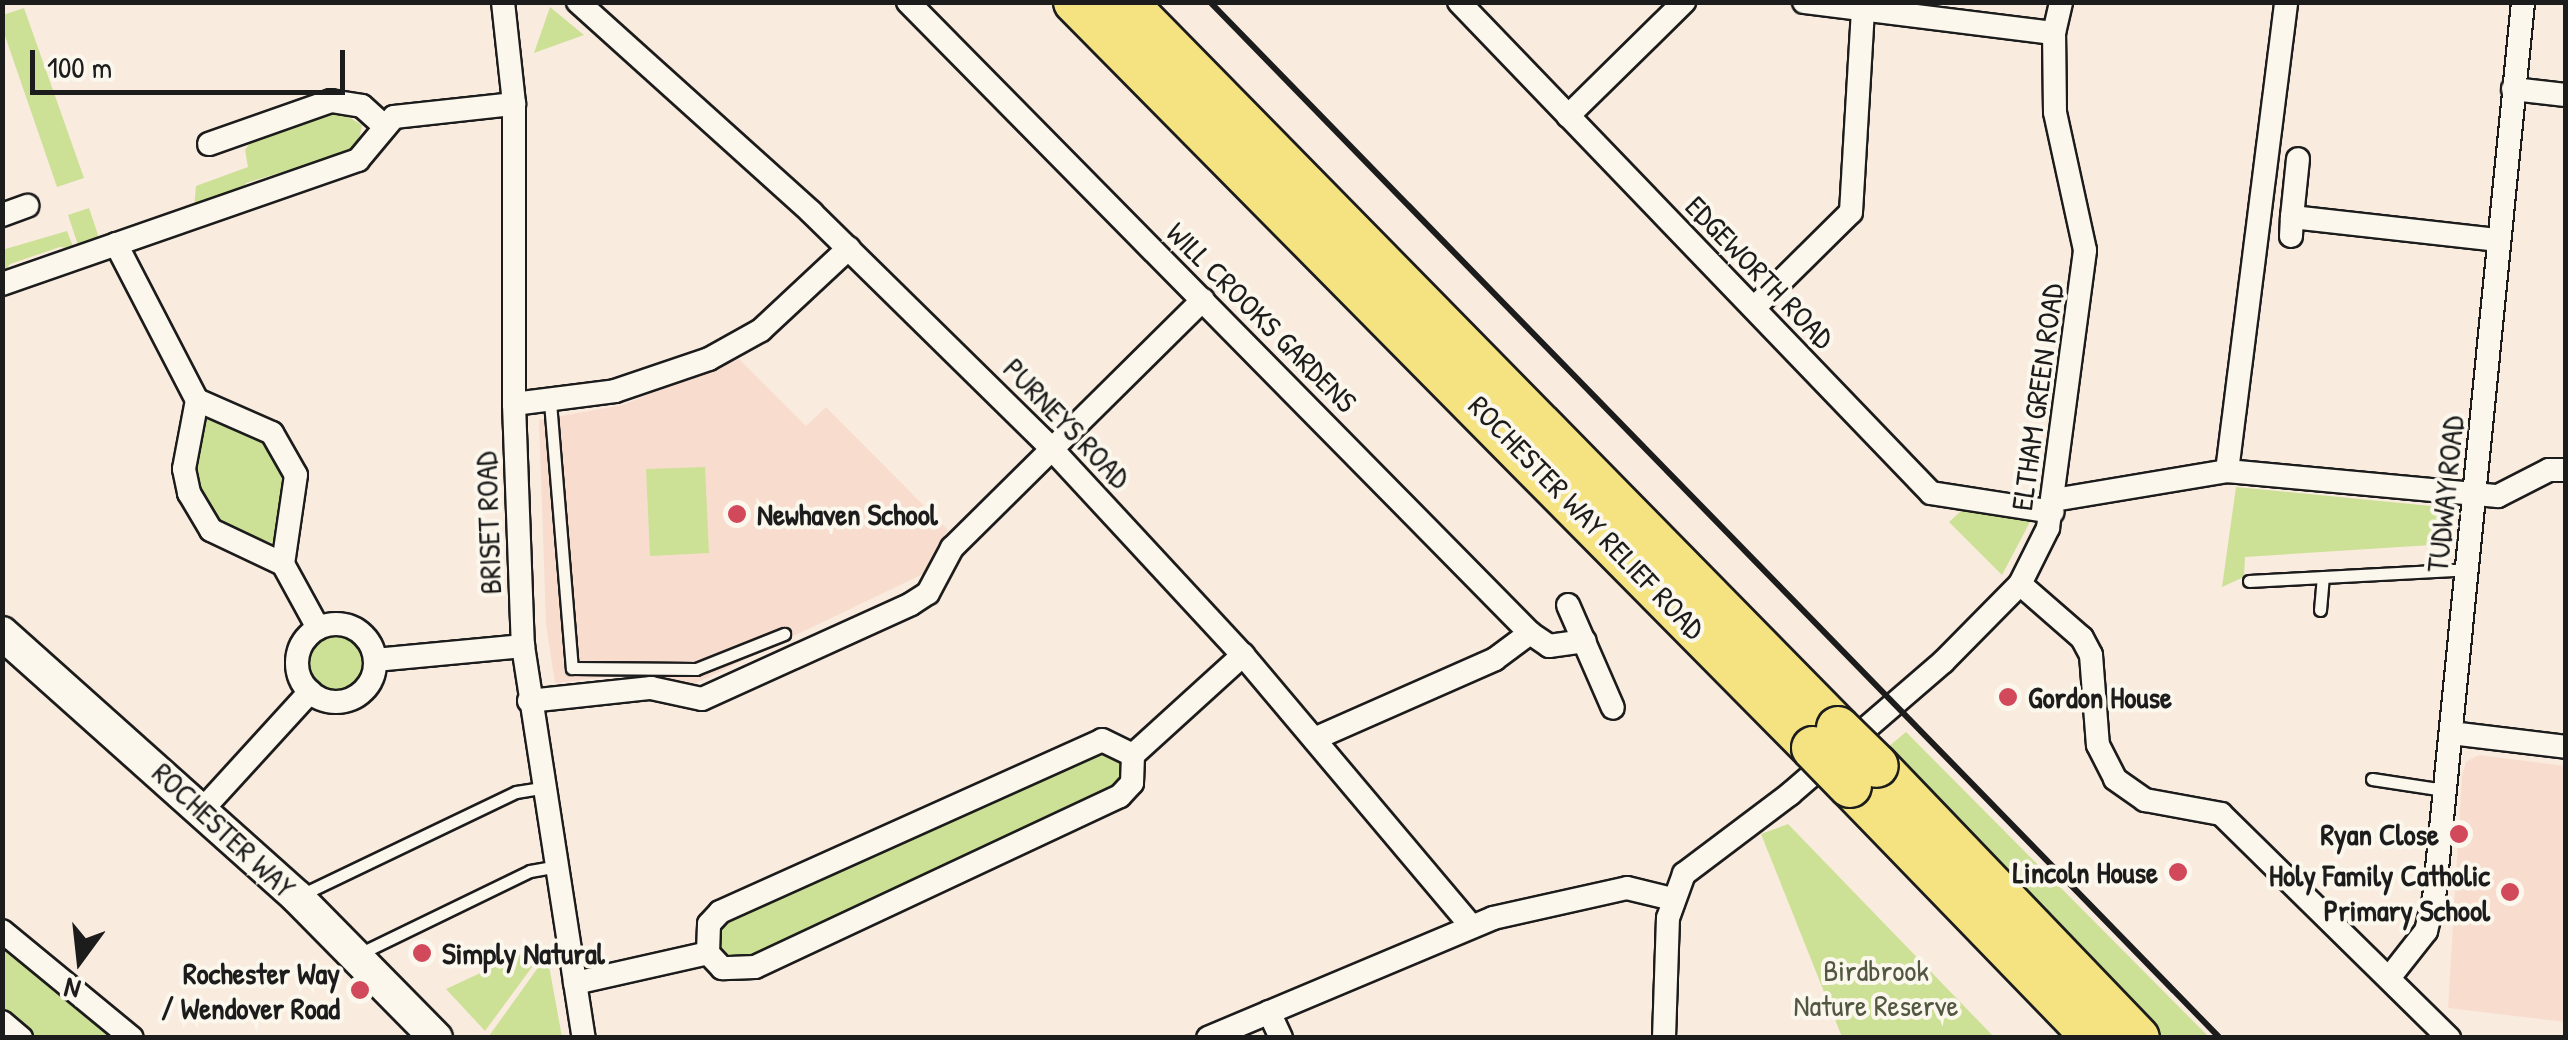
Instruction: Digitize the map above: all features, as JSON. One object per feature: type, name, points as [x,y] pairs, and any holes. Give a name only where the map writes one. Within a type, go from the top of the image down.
[{"type":"highway","points":[[1056,2],[1136,64]]},
{"type":"highway","name":"ROCHESTER WAY RELIEF ROAD","points":[[1075,2],[1863,776],[2138,1038]]},
{"type":"highway","name":"ROCHESTER WAY RELIEF ROAD","points":[[1125,2],[1176,51],[1825,738]]},
{"type":"highway","points":[[1142,2],[1176,51]]},
{"type":"highway","name":"ROCHESTER WAY RELIEF ROAD","points":[[1863,776],[2094,1038]]},
{"type":"street","name":"BRISET ROAD","points":[[504,2],[514,104],[514,404],[523,646],[553,867],[584,1038]]},
{"type":"street","name":"PURNEYS ROAD","points":[[578,2],[849,248],[1051,448],[1242,655],[1471,926]]},
{"type":"street","name":"WILL CROOKS GARDENS","points":[[908,2],[1530,634]]},
{"type":"street","name":"EDGEWORTH ROAD","points":[[1460,2],[1931,493],[2053,506],[2227,470],[2476,494],[2515,492],[2550,470],[2566,470]]},
{"type":"street","points":[[1568,116],[1684,2]]},
{"type":"street","points":[[1804,2],[2054,34]]},
{"type":"street","name":"ELTHAM GREEN ROAD","points":[[1672,899],[1684,874],[1772,807],[1943,662],[2020,584],[2053,506],[2085,250],[2055,112],[2054,34],[2061,2]]},
{"type":"street","points":[[2227,470],[2286,2]]},
{"type":"street","name":"TUDWAY ROAD","points":[[2389,978],[2426,931],[2476,494],[2497,240],[2523,2]]},
{"type":"street","points":[[1754,308],[1850,212],[1864,10]]},
{"type":"street","points":[[2513,89],[2566,94]]},
{"type":"street","points":[[210,144],[331,102],[362,106],[384,126]]},
{"type":"street","points":[[2,284],[358,160],[384,126],[405,114],[514,104]]},
{"type":"street","points":[[2298,159],[2292,226],[2497,240]]},
{"type":"street","points":[[2,215],[27,206]]},
{"type":"street","points":[[116,244],[197,400],[184,469],[189,493],[210,530],[283,564],[318,628]]},
{"type":"street","points":[[514,404],[550,402],[662,380],[709,359],[761,330],[849,248]]},
{"type":"street","points":[[529,701],[650,688],[702,699],[911,604],[928,593],[952,548],[1203,300]]},
{"type":"street","points":[[197,400],[272,434],[296,475],[283,564]]},
{"type":"street","points":[[2020,584],[2082,638],[2091,655],[2098,745],[2114,779],[2145,800],[2220,814],[2449,1038]]},
{"type":"street","points":[[1568,605],[1613,708]]},
{"type":"street","points":[[318,628],[355,629],[375,660]]},
{"type":"street","points":[[318,628],[297,658],[310,692],[334,702],[359,694],[375,660]]},
{"type":"street","name":"ROCHESTER WAY","points":[[2,633],[203,809],[297,897],[436,1038]]},
{"type":"street","points":[[1314,739],[1473,670],[1530,634],[1548,646],[1585,641]]},
{"type":"street","points":[[375,660],[523,646]]},
{"type":"street","points":[[1134,755],[1102,740],[1084,744],[892,831],[720,912],[709,924],[708,953],[722,968],[755,967],[1120,796],[1132,783],[1134,755],[1242,655]]},
{"type":"street","points":[[203,809],[310,692]]},
{"type":"street","points":[[2450,733],[2566,747]]},
{"type":"street","points":[[1208,1038],[1471,926],[1610,889],[1672,899],[1664,1038]]},
{"type":"street","points":[[2,931],[132,1038]]},
{"type":"street","points":[[575,983],[708,953]]},
{"type":"street","points":[[1269,1012],[1280,1038]]},
{"type":"street","points":[[2,1022],[21,1038]]},
{"type":"lane","points":[[550,402],[572,668],[696,670],[784,634]]},
{"type":"lane","points":[[2250,582],[2468,569]]},
{"type":"lane","points":[[2320,610],[2323,576]]},
{"type":"lane","points":[[2372,779],[2444,790]]},
{"type":"lane","points":[[297,897],[516,792],[542,788]]},
{"type":"lane","points":[[357,956],[530,871],[553,867]]},
{"type":"shaded area","name":"Newhaven School","points":[[739,359],[806,426],[826,407],[948,530],[923,574],[692,685],[643,673],[555,683],[546,624],[539,420],[622,405]]},
{"type":"shaded area","name":"Holy Family Catholic Primary School","points":[[2479,755],[2565,766],[2565,1022],[2448,1008],[2462,776],[2466,762]]},
{"type":"green space","points":[[550,7],[584,35],[534,53]]},
{"type":"green space","points":[[24,8],[84,178],[57,187],[3,30],[3,15]]},
{"type":"green space","points":[[337,110],[362,125],[357,150],[246,183],[241,193],[194,208],[196,186],[248,167],[245,150],[252,140]]},
{"type":"green space","points":[[89,208],[100,241],[79,248],[68,215]]},
{"type":"green space","points":[[67,231],[74,249],[60,247],[10,264],[3,274],[2,250]]},
{"type":"green space","points":[[213,416],[265,440],[287,479],[273,543],[219,525],[193,484],[202,420]]},
{"type":"green space","points":[[705,467],[709,553],[650,556],[646,469]]},
{"type":"green space","points":[[2236,487],[2431,506],[2454,511],[2454,532],[2447,544],[2245,557],[2244,577],[2222,587]]},
{"type":"green space","points":[[1961,511],[2031,520],[2002,575],[1949,522]]},
{"type":"green space","points":[[336,634],[356,643],[365,663],[356,683],[336,692],[316,683],[307,663],[316,643]]},
{"type":"green space","points":[[1906,732],[2209,1037],[2159,1037],[1882,752]]},
{"type":"green space","points":[[1101,749],[1122,764],[1118,790],[750,961],[732,961],[719,950],[721,924]]},
{"type":"green space","name":"Birdbrook Nature Reserve","points":[[1788,824],[1994,1037],[1842,1037],[1761,834]]},
{"type":"green space","points":[[2,939],[122,1037],[31,1037],[3,1013]]},
{"type":"green space","points":[[541,945],[546,948],[485,1031],[446,989]]},
{"type":"green space","points":[[547,955],[562,1037],[489,1036]]},
{"type":"railway","points":[[1210,2],[2220,1038]]},
{"type":"place","name":"Newhaven School","points":[[737,514]]},
{"type":"place","name":"Gordon House","points":[[2008,697]]},
{"type":"place","name":"Ryan Close","points":[[2459,834]]},
{"type":"place","name":"Lincoln House","points":[[2178,872]]},
{"type":"place","name":"Holy Family Catholic Primary School","points":[[2510,892]]},
{"type":"place","name":"Simply Natural","points":[[422,953]]},
{"type":"place","name":"Rochester Way / Wendover Road","points":[[360,990]]}]
